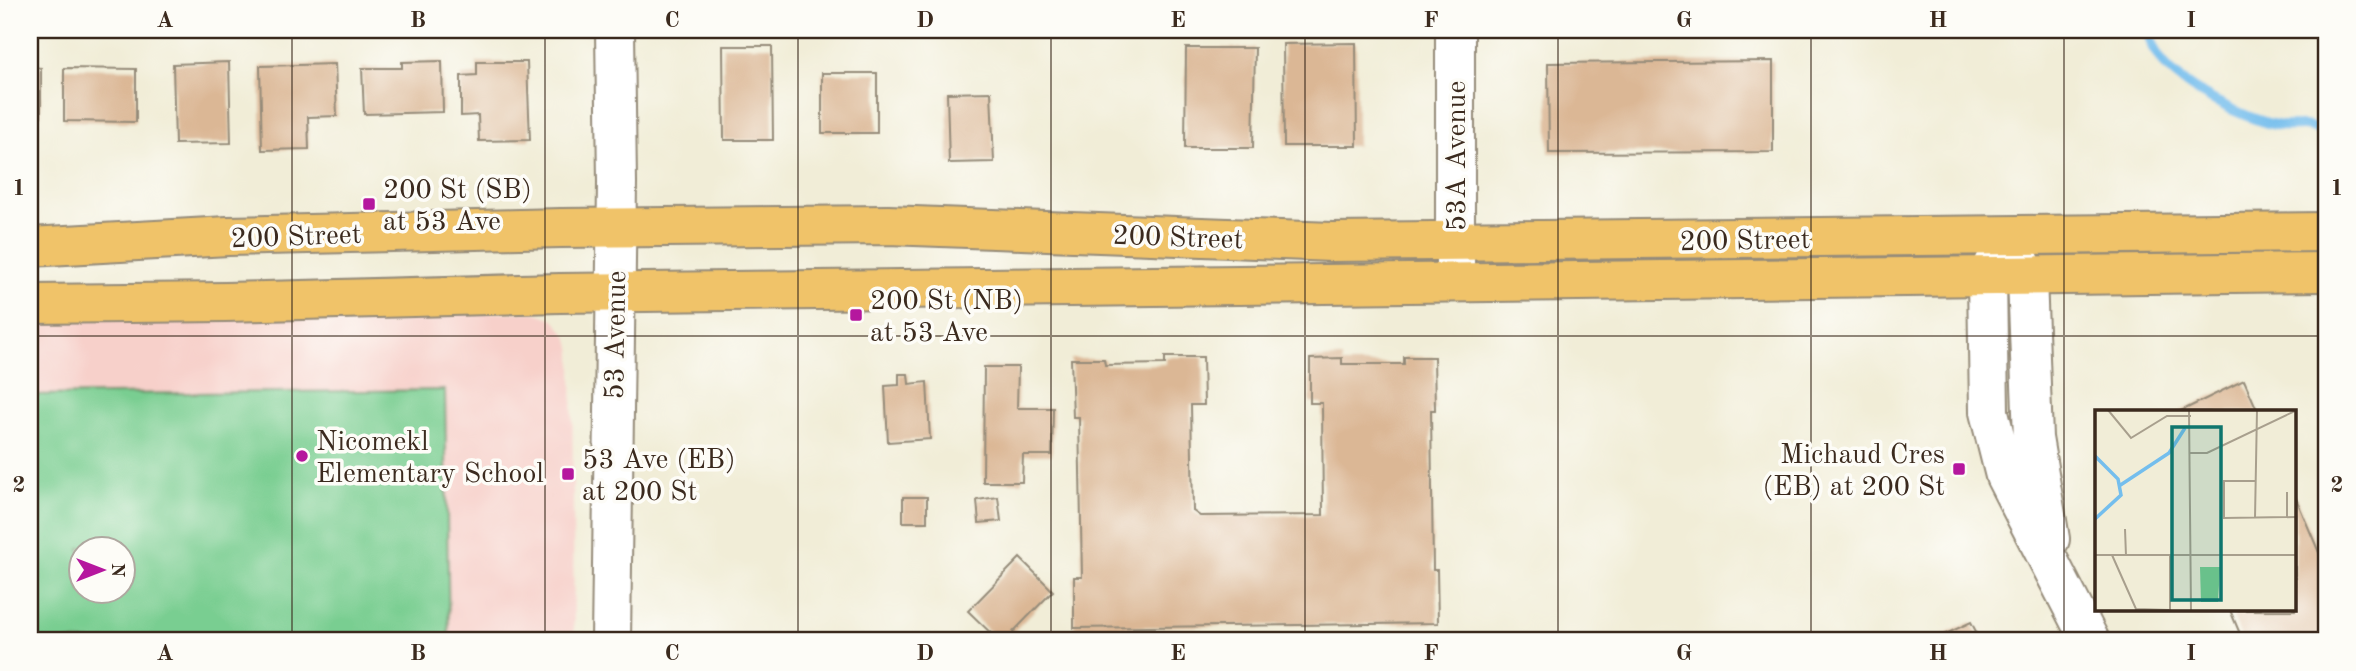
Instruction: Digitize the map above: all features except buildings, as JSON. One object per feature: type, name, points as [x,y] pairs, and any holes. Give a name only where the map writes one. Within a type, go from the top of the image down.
[{"type":"main road","name":"200 Street","points":[[30,247],[228,236],[888,225],[1332,242],[2326,232]]},
{"type":"main road","name":"200 Street","points":[[30,304],[615,292],[2326,272]]},
{"type":"street","name":"53 Avenue","points":[[611,641],[616,228],[615,30]]},
{"type":"street","name":"53A Avenue","points":[[1455,30],[1455,282]]},
{"type":"street","points":[[2010,236],[2027,276],[2033,438],[2055,572]]},
{"type":"street","points":[[2010,236],[1987,277],[1989,412],[2005,476],[2090,641]]},
{"type":"shaded area","name":"Nicomekl Elementary School","points":[[534,312],[554,319],[569,339],[572,352],[574,641],[30,641],[30,318]]},
{"type":"green space","points":[[445,390],[449,641],[30,641],[30,395]]},
{"type":"waterway","points":[[2146,30],[2166,66],[2179,78],[2213,100],[2267,123],[2309,127],[2326,136]]},
{"type":"place","name":"200 St (SB) at 53 Ave","points":[[369,204]]},
{"type":"place","name":"200 St (NB) at 53 Ave","points":[[856,315]]},
{"type":"place","name":"Nicomekl Elementary School","points":[[302,456]]},
{"type":"place","name":"Michaud Cres (EB) at 200 St","points":[[1959,469]]},
{"type":"place","name":"53 Ave (EB) at 200 St","points":[[568,474]]}]
